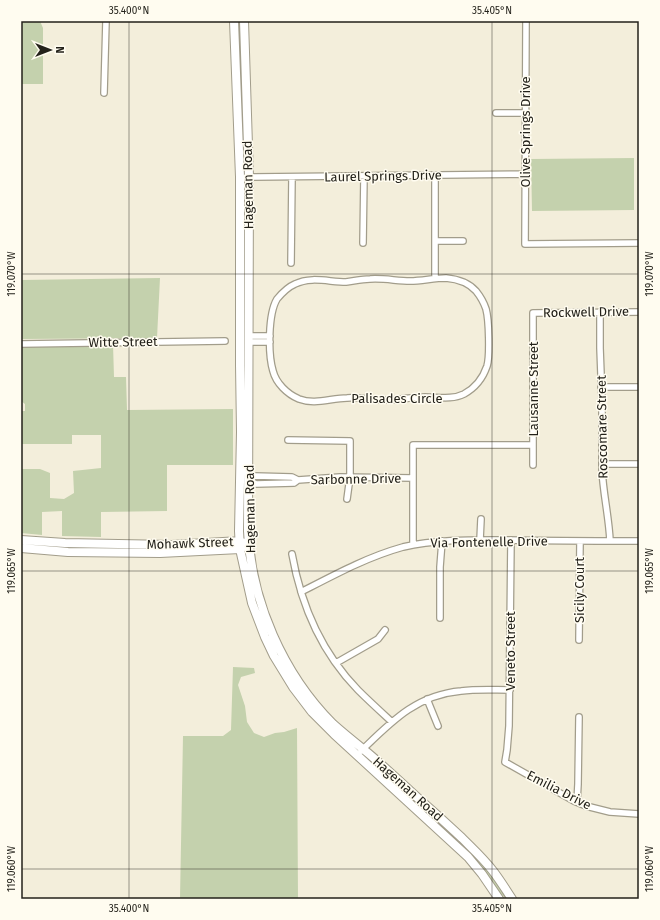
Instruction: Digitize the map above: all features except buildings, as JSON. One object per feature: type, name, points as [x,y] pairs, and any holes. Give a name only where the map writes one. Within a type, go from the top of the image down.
[{"type":"main road","name":"Hageman Road","points":[[234,21],[240,176],[241,432],[239,514],[240,545],[252,603],[265,637],[277,662],[293,687],[312,712],[357,756],[468,857],[499,899]]},
{"type":"main road","name":"Hageman Road","points":[[244,21],[249,177],[248,514],[249,545],[261,603],[273,636],[291,670],[321,711],[342,732],[363,749],[478,853],[493,870],[512,899]]},
{"type":"main road","points":[[236,76],[244,93],[244,117],[247,122]]},
{"type":"main road","points":[[240,295],[244,302],[244,333],[249,339]]},
{"type":"main road","points":[[241,432],[244,447],[244,476],[249,480]]},
{"type":"main road","name":"Mohawk Street","points":[[21,540],[65,543],[249,545]]},
{"type":"main road","name":"Mohawk Street","points":[[21,548],[68,552],[160,553],[240,545]]},
{"type":"street","points":[[104,93],[106,21]]},
{"type":"street","name":"Olive Springs Drive","points":[[526,21],[525,244],[639,243]]},
{"type":"street","points":[[496,113],[526,113]]},
{"type":"street","name":"Laurel Springs Drive","points":[[240,176],[292,177],[525,174]]},
{"type":"street","points":[[435,175],[435,274]]},
{"type":"street","points":[[363,243],[364,176]]},
{"type":"street","points":[[291,264],[292,177]]},
{"type":"street","points":[[435,241],[463,241]]},
{"type":"street","name":"Palisades Circle","points":[[446,278],[457,279],[467,284],[476,291],[482,299],[488,320],[489,354],[487,366],[482,378],[474,387],[464,394],[452,398],[414,397],[391,400],[346,398],[311,402],[298,399],[287,392],[279,383],[273,371],[270,339],[272,311],[277,300],[285,290],[296,283],[308,280],[346,282],[369,279],[412,281],[446,278]]},
{"type":"street","name":"Roscomare Street","points":[[600,312],[602,481],[610,531],[610,541]]},
{"type":"street","name":"Rockwell Drive","points":[[533,313],[639,312]]},
{"type":"street","name":"Lausanne Street","points":[[533,313],[533,466]]},
{"type":"street","points":[[249,339],[270,339]]},
{"type":"street","name":"Witte Street","points":[[21,344],[225,341]]},
{"type":"street","points":[[601,387],[639,387]]},
{"type":"street","points":[[288,440],[350,440],[350,477],[347,499]]},
{"type":"street","points":[[413,545],[413,445],[533,445]]},
{"type":"street","points":[[602,464],[639,464]]},
{"type":"street","name":"Sarbonne Drive","points":[[249,480],[256,476],[292,477],[298,480],[350,477],[413,478]]},
{"type":"street","points":[[480,540],[481,520]]},
{"type":"street","name":"Via Fontenelle Drive","points":[[300,592],[364,561],[387,552],[413,545],[442,541],[480,540],[639,541]]},
{"type":"street","name":"Veneto Street","points":[[504,762],[509,739],[510,540]]},
{"type":"street","points":[[440,618],[440,567],[442,541]]},
{"type":"street","name":"Sicily Court","points":[[579,640],[580,541]]},
{"type":"street","points":[[292,554],[300,592],[313,625],[326,648],[358,690],[392,722]]},
{"type":"street","points":[[336,663],[378,639],[386,630]]},
{"type":"street","points":[[357,756],[392,722],[409,709],[427,699],[459,691],[510,690]]},
{"type":"street","points":[[427,699],[438,726]]},
{"type":"street","points":[[576,802],[578,784],[579,717]]},
{"type":"street","name":"Emilia Drive","points":[[504,762],[576,802],[598,810],[639,814]]},
{"type":"green space","points":[[21,21],[40,21],[43,28],[43,84],[21,84]]},
{"type":"green space","points":[[634,158],[634,210],[532,211],[531,159]]},
{"type":"green space","points":[[160,278],[157,338],[21,339],[21,280]]},
{"type":"green space","points":[[113,344],[114,377],[126,377],[127,410],[233,409],[233,465],[167,465],[167,511],[101,512],[101,537],[62,536],[62,511],[42,512],[42,535],[21,533],[21,469],[40,469],[50,473],[50,498],[64,499],[74,493],[73,471],[101,468],[101,435],[72,435],[72,444],[21,444],[21,411],[25,411],[25,404],[21,401],[21,346]]},
{"type":"green space","points":[[233,667],[254,668],[255,673],[241,677],[238,685],[245,706],[247,722],[254,733],[264,737],[297,728],[298,899],[180,899],[183,736],[223,736],[231,730]]},
{"type":"green space","points":[[370,761],[466,846],[493,876],[509,899],[506,899],[499,892],[488,875],[460,844],[369,762]]}]
